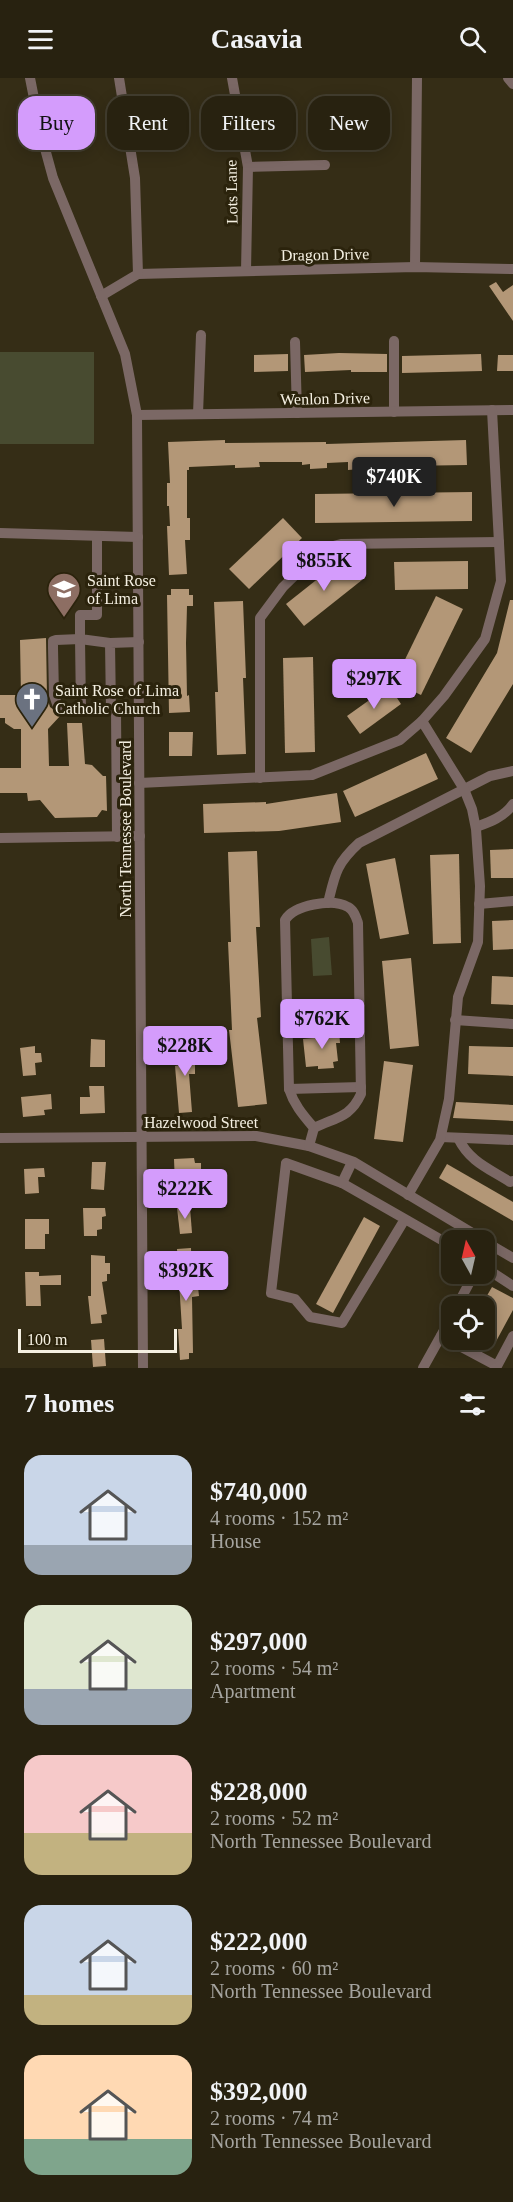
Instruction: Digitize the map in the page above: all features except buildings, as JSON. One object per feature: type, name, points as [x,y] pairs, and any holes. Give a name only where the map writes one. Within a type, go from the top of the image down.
[{"type":"street","name":"North Tennessee Boulevard","points":[[30,78],[41,134],[53,177],[125,354],[137,415],[143,1368]]},
{"type":"street","points":[[101,296],[138,274],[135,178],[119,78]]},
{"type":"street","name":"Lots Lane","points":[[232,78],[248,167],[246,271]]},
{"type":"street","points":[[414,267],[417,78]]},
{"type":"street","points":[[508,78],[513,84]]},
{"type":"street","points":[[248,167],[325,165]]},
{"type":"street","name":"Dragon Drive","points":[[138,274],[414,267],[513,269]]},
{"type":"street","points":[[198,414],[201,335]]},
{"type":"street","points":[[394,341],[394,412]]},
{"type":"street","points":[[295,342],[297,413]]},
{"type":"street","points":[[140,783],[312,775],[400,740],[422,721],[444,696],[485,639],[501,581],[492,410]]},
{"type":"street","name":"Wenlon Drive","points":[[137,415],[513,410]]},
{"type":"street","points":[[0,533],[138,537]]},
{"type":"street","points":[[81,710],[80,615],[97,615],[97,536]]},
{"type":"street","points":[[260,778],[260,618],[283,587],[322,549],[341,544],[499,542]]},
{"type":"street","points":[[139,711],[67,710],[57,704],[54,695],[53,641],[80,639],[110,643],[140,642]]},
{"type":"street","points":[[110,643],[117,837]]},
{"type":"street","points":[[408,1195],[441,1137],[449,1099],[455,1020],[462,982],[478,942],[476,827],[472,809],[464,789],[422,721]]},
{"type":"street","points":[[328,903],[335,874],[344,856],[358,843],[490,776],[513,771]]},
{"type":"street","points":[[476,827],[494,821],[509,810],[513,804]]},
{"type":"street","points":[[0,838],[140,836]]},
{"type":"street","points":[[479,904],[513,902]]},
{"type":"street","points":[[328,903],[348,907],[358,923],[361,1094],[355,1107],[338,1118],[314,1128],[292,1098],[289,1089],[285,920],[294,910],[328,903]]},
{"type":"street","points":[[455,1020],[513,1024]]},
{"type":"street","points":[[289,1089],[361,1087]]},
{"type":"street","points":[[309,1146],[314,1128]]},
{"type":"street","name":"Hazelwood Street","points":[[0,1138],[256,1136],[309,1146],[352,1161],[466,1230]]},
{"type":"street","points":[[441,1137],[513,1140]]},
{"type":"street","points":[[458,1137],[471,1157],[510,1182],[513,1181]]},
{"type":"street","points":[[342,1183],[352,1161]]},
{"type":"street","points":[[405,1219],[342,1323],[310,1317],[295,1299],[271,1293],[286,1163],[342,1183],[405,1219],[441,1240]]},
{"type":"street","name":"Hazelwood Street","points":[[495,1248],[513,1258]]},
{"type":"street","points":[[495,1273],[513,1286]]},
{"type":"street","points":[[423,1368],[441,1336]]},
{"type":"street","points":[[467,1350],[496,1366],[513,1336]]},
{"type":"green space","points":[[0,352],[94,352],[94,444],[0,444]]},
{"type":"green space","points":[[329,937],[332,975],[313,976],[311,939]]},
{"type":"place","name":"Saint Rose of Lima","points":[[64,618]]},
{"type":"place","name":"Saint Rose of Lima Catholic Church","points":[[32,728]]}]
